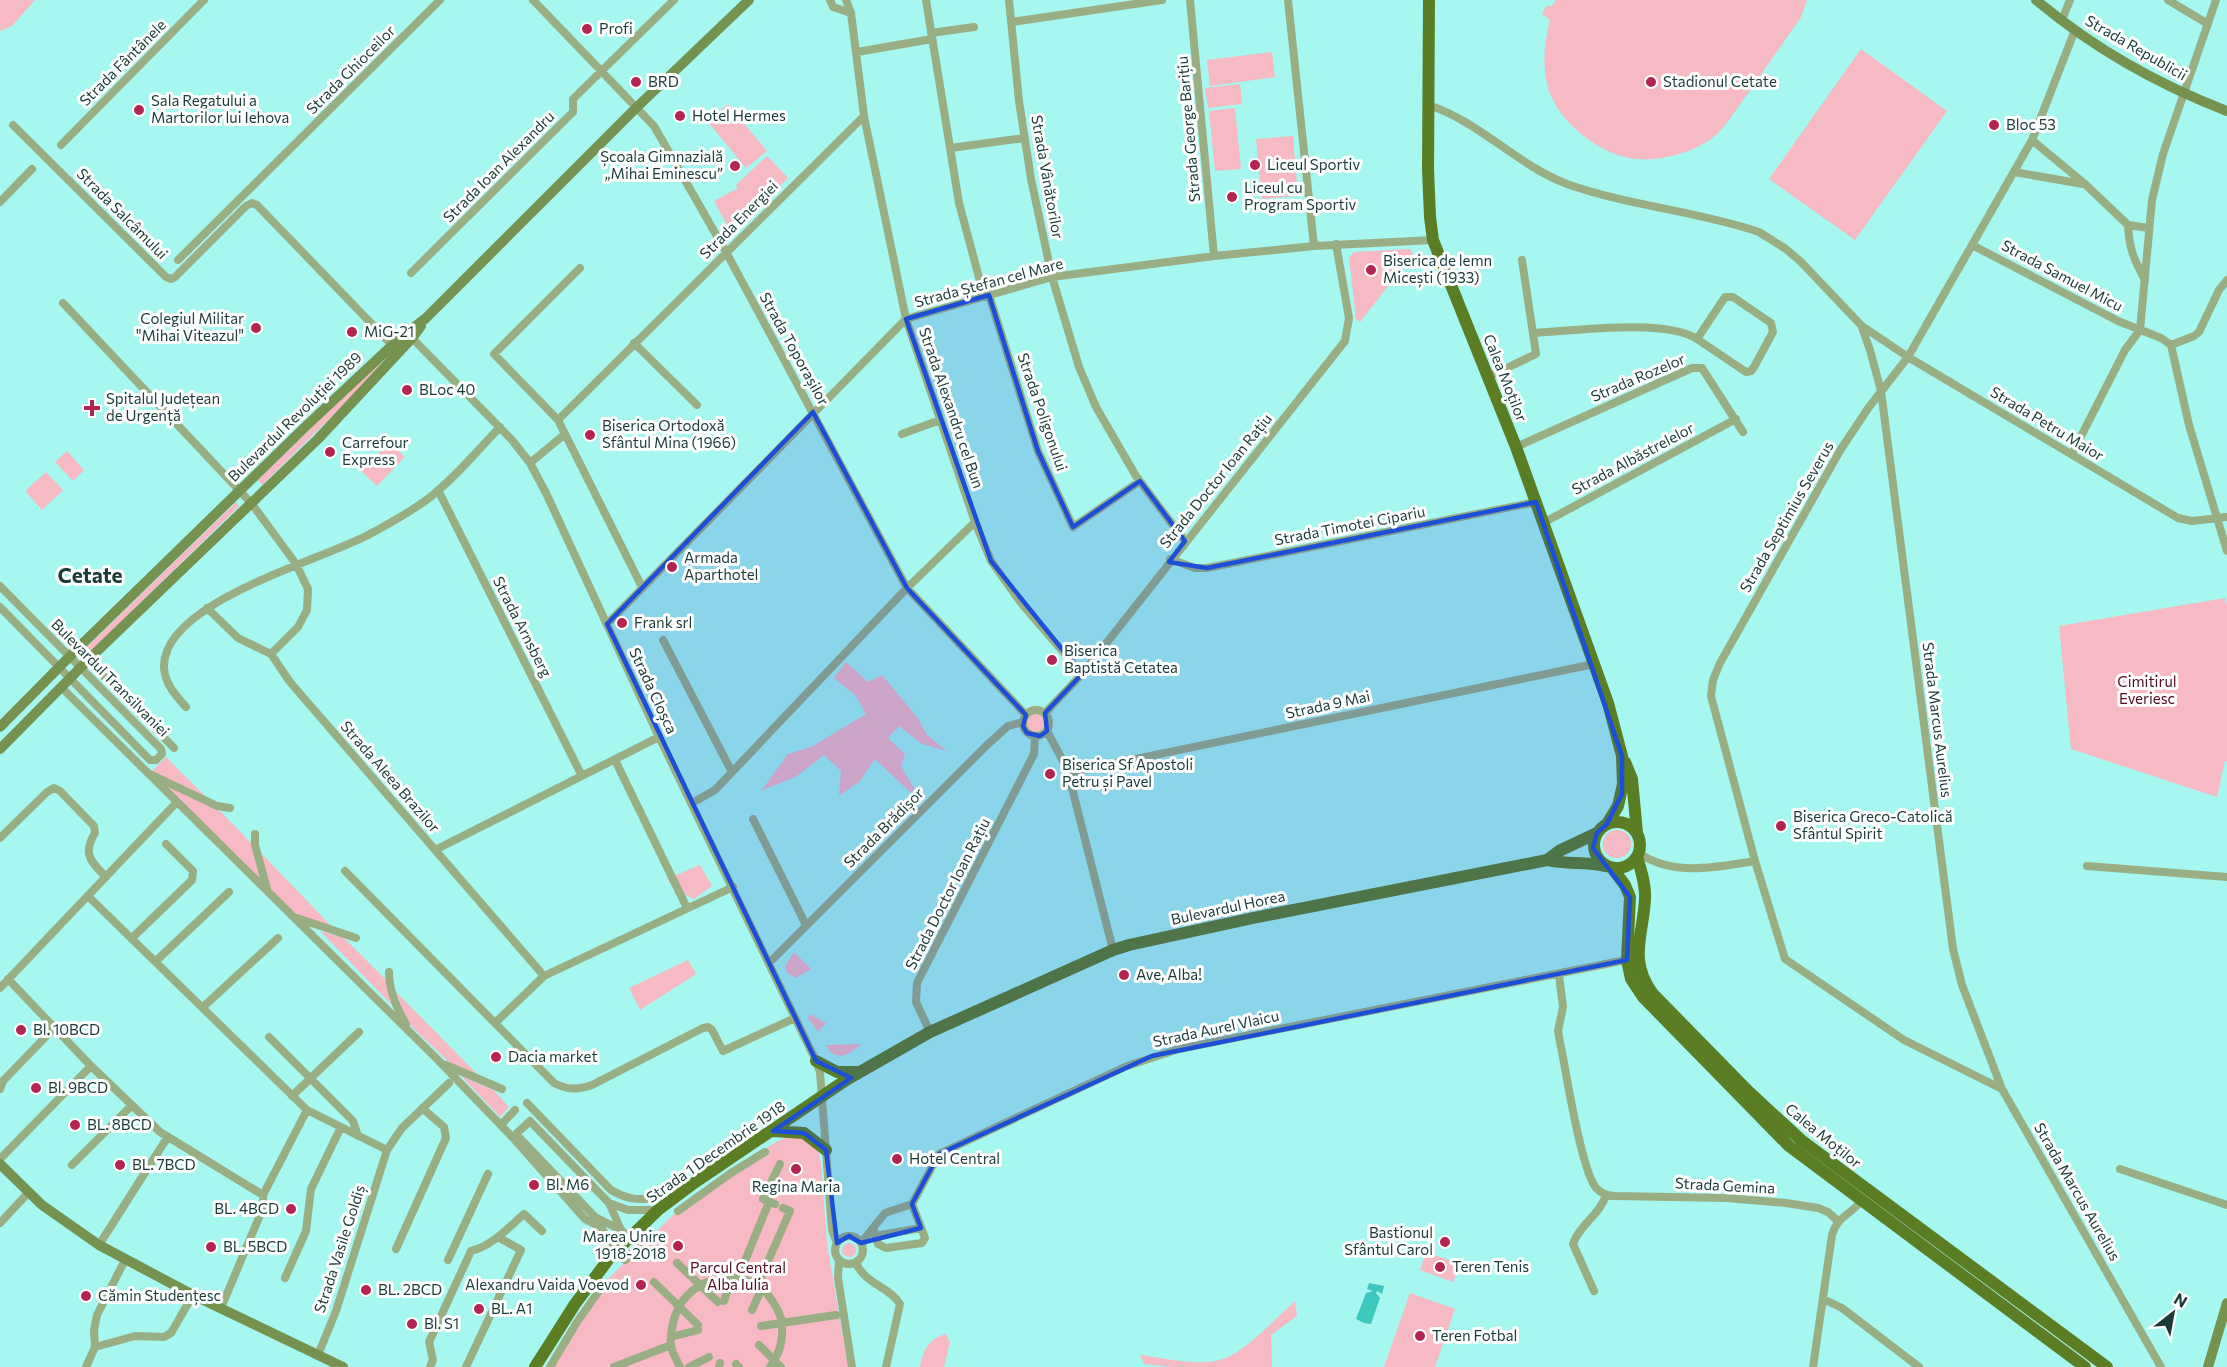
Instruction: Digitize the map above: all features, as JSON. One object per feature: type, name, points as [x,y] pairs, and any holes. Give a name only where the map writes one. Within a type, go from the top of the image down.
[{"type":"main road","points":[[637,107],[749,0]]},
{"type":"main road","name":"Calea Moților","points":[[1429,0],[1428,194],[1433,240],[1516,447],[1608,703],[1622,756],[1632,779],[1640,843],[1638,855],[1645,897],[1632,959],[1653,994],[1784,1125],[1842,1171],[2107,1367]]},
{"type":"main road","name":"Strada Republicii","points":[[2036,0],[2075,30],[2117,57],[2183,92],[2227,111]]},
{"type":"main road","name":"Bulevardul Revoluției 1989","points":[[0,749],[70,677],[318,440],[409,335],[637,107]]},
{"type":"main road","name":"Bulevardul Revoluției 1989","points":[[0,727],[69,656],[240,491],[396,349]]},
{"type":"main road","name":"Calea Moților","points":[[1622,756],[1622,794],[1607,824],[1597,833],[1593,848],[1595,855],[1625,885],[1630,897],[1631,979],[1643,997],[1789,1146],[2085,1367]]},
{"type":"main road","points":[[1607,824],[1622,822],[1637,833]]},
{"type":"main road","points":[[1547,860],[1559,850],[1597,833]]},
{"type":"main road","points":[[1547,860],[1561,864],[1590,862],[1609,867],[1627,867],[1638,855]]},
{"type":"main road","name":"Bulevardul Horea","points":[[930,1032],[1113,950],[1194,930],[1547,860]]},
{"type":"main road","name":"Strada 1 Decembrie 1918","points":[[535,1367],[575,1304],[625,1233],[655,1204],[773,1131],[861,1071],[930,1032]]},
{"type":"main road","points":[[816,1061],[837,1072],[861,1071]]},
{"type":"main road","points":[[773,1131],[804,1133],[826,1150]]},
{"type":"main road","points":[[0,1161],[28,1193],[68,1225],[99,1245],[193,1295],[343,1367]]},
{"type":"main road","points":[[2208,1367],[2227,1303]]},
{"type":"street","name":"Strada Fântânele","points":[[61,145],[204,0]]},
{"type":"street","name":"Strada Ghioceilor","points":[[178,260],[440,0]]},
{"type":"street","name":"Strada Toporașilor","points":[[533,0],[637,107],[662,136],[907,588],[1024,718]]},
{"type":"street","name":"Strada Ioan Alexandru","points":[[411,273],[573,112],[573,99],[674,0]]},
{"type":"street","name":"Strada Alexandru cel Bun","points":[[830,0],[833,7],[844,3],[851,13],[864,116],[906,319],[975,522],[991,561],[1021,603],[1082,674]]},
{"type":"street","name":"Strada Poligonului","points":[[926,0],[959,203],[1038,451],[1073,527],[1140,482]]},
{"type":"street","name":"Strada Vânătorilor","points":[[1009,0],[1024,138],[1052,277],[1079,367],[1087,388],[1140,482],[1185,541]]},
{"type":"street","points":[[1012,22],[1120,3],[1162,0]]},
{"type":"street","name":"Strada George Barițiu","points":[[1190,0],[1214,256]]},
{"type":"street","points":[[1288,0],[1314,246]]},
{"type":"street","points":[[2062,20],[2070,0]]},
{"type":"street","points":[[2168,0],[2208,24]]},
{"type":"street","points":[[2072,454],[2125,350],[2140,330],[2152,200],[2163,154],[2216,0]]},
{"type":"street","points":[[857,52],[974,27]]},
{"type":"street","points":[[1881,391],[1908,357],[2032,140],[2075,30]]},
{"type":"street","points":[[1428,105],[1459,117],[1531,165],[1567,183],[1759,232],[1786,249],[1861,325],[1881,391]]},
{"type":"street","name":"Strada Energiei","points":[[558,420],[864,116]]},
{"type":"street","name":"Strada Salcâmului","points":[[14,124],[166,277],[171,279],[175,277],[246,206],[252,203],[257,205],[396,349]]},
{"type":"street","points":[[951,148],[1024,138]]},
{"type":"street","points":[[2032,140],[2085,184],[2128,225],[2149,228]]},
{"type":"street","points":[[0,202],[32,170]]},
{"type":"street","points":[[2014,172],[2085,184]]},
{"type":"street","points":[[2128,225],[2132,255],[2145,280]]},
{"type":"street","name":"Strada Ștefan cel Mare","points":[[607,624],[906,319],[1052,277],[1214,256],[1314,246],[1433,240]]},
{"type":"street","name":"Strada Doctor Ioan Rațiu","points":[[1045,713],[1082,674],[1345,341],[1349,318],[1336,244]]},
{"type":"street","name":"Strada Samuel Micu","points":[[1972,244],[2118,321],[2161,338],[2171,345]]},
{"type":"street","points":[[1488,377],[1535,355],[1522,260]]},
{"type":"street","points":[[580,268],[494,354],[558,420],[642,587]]},
{"type":"street","points":[[2227,280],[2219,290],[2199,332],[2171,345],[2189,425],[2227,551]]},
{"type":"street","points":[[1533,333],[1650,327],[1689,334],[1696,339],[1746,372],[1751,371],[1754,367],[1773,328],[1771,322],[1728,296],[1725,297],[1696,339]]},
{"type":"street","points":[[63,303],[252,504],[296,564],[308,589],[307,610],[298,627],[271,654]]},
{"type":"street","name":"Strada Petru Maior","points":[[1861,325],[1908,357],[2178,518],[2192,521],[2227,517]]},
{"type":"street","name":"Strada Cloșca","points":[[409,335],[500,427],[530,463],[659,737],[770,962],[820,1072],[832,1230],[837,1243]]},
{"type":"street","points":[[634,344],[697,405]]},
{"type":"street","name":"Strada Rozelor","points":[[1516,447],[1692,368],[1702,368],[1743,432]]},
{"type":"street","name":"Strada Septimius Severus","points":[[1881,391],[1841,449],[1720,663],[1713,680],[1712,696],[1755,861],[1785,959],[1896,1035],[2002,1089]]},
{"type":"street","name":"Strada Marcus Aurelius","points":[[1881,391],[1953,950],[1962,985],[2002,1089],[2161,1367]]},
{"type":"street","name":"Strada Albăstrelelor","points":[[1543,523],[1736,419]]},
{"type":"street","points":[[902,434],[940,420]]},
{"type":"street","points":[[186,707],[168,683],[164,669],[165,658],[172,640],[181,629],[207,608],[296,564],[368,536],[423,503],[500,427]]},
{"type":"street","points":[[530,463],[565,434]]},
{"type":"street","name":"Strada Arnsberg","points":[[438,490],[582,776]]},
{"type":"street","name":"Strada Timotei Cipariu","points":[[1170,560],[1195,568],[1207,568],[1536,502]]},
{"type":"street","points":[[692,803],[715,790],[907,588],[975,522]]},
{"type":"street","name":"Bulevardul Transilvaniei","points":[[0,586],[161,749],[162,754],[156,760],[150,760],[0,607]]},
{"type":"street","name":"Strada Aleea Brazilor","points":[[207,608],[238,638],[271,654],[290,682],[544,976]]},
{"type":"street","points":[[663,640],[732,772]]},
{"type":"street","name":"Bulevardul Transilvaniei","points":[[89,660],[174,748]]},
{"type":"street","name":"Strada 9 Mai","points":[[1068,773],[1594,664]]},
{"type":"street","points":[[61,687],[438,1060],[501,1125],[585,1219],[602,1228]]},
{"type":"street","points":[[1033,710],[1045,713],[1050,724],[1047,731],[1035,736],[1027,733],[1024,718],[1033,710]]},
{"type":"street","name":"Strada Brădișor","points":[[770,962],[987,745],[1008,726],[1024,718]]},
{"type":"street","points":[[1047,731],[1068,773],[1113,950]]},
{"type":"street","name":"Strada Doctor Ioan Rațiu","points":[[930,1032],[916,1002],[917,983],[1034,754],[1035,736]]},
{"type":"street","points":[[435,850],[659,737]]},
{"type":"street","points":[[615,760],[687,908]]},
{"type":"street","points":[[147,772],[217,806],[230,808]]},
{"type":"street","points":[[0,838],[46,792],[54,788],[60,791],[94,826],[95,832],[88,854],[106,877]]},
{"type":"street","points":[[0,988],[177,802]]},
{"type":"street","points":[[753,819],[806,925]]},
{"type":"street","points":[[255,834],[255,845],[267,891]]},
{"type":"street","points":[[132,938],[194,876],[193,872],[166,844]]},
{"type":"street","points":[[1638,855],[1667,866],[1692,869],[1755,861]]},
{"type":"street","points":[[2087,866],[2227,877]]},
{"type":"street","points":[[345,871],[554,1083],[567,1089],[592,1085],[703,1028],[708,1027],[712,1030],[723,1051],[795,1017]]},
{"type":"street","points":[[495,1023],[544,976],[733,887]]},
{"type":"street","points":[[156,961],[230,892]]},
{"type":"street","points":[[88,896],[307,1110],[387,1150]]},
{"type":"street","points":[[294,917],[356,938]]},
{"type":"street","points":[[203,1007],[278,938]]},
{"type":"street","name":"Strada Aurel Vlaicu","points":[[912,1204],[939,1154],[1152,1056],[1632,959]]},
{"type":"street","points":[[389,972],[389,982],[400,1014],[413,1036]]},
{"type":"street","points":[[1559,975],[1563,1007],[1558,1031],[1583,1154],[1593,1183],[1606,1195],[1603,1206],[1577,1236],[1573,1244],[1594,1291]]},
{"type":"street","points":[[8,979],[91,1066],[167,1138],[263,1195]]},
{"type":"street","points":[[0,1089],[3,1081],[54,1028]]},
{"type":"street","points":[[292,1096],[359,1032]]},
{"type":"street","points":[[269,1036],[353,1121],[358,1136]]},
{"type":"street","points":[[438,1060],[452,1069],[502,1089]]},
{"type":"street","points":[[0,1161],[91,1066]]},
{"type":"street","name":"Strada Vasile Goldiș","points":[[318,1355],[336,1311],[387,1150],[402,1128],[449,1083]]},
{"type":"street","points":[[526,1103],[611,1190],[633,1199],[655,1204]]},
{"type":"street","points":[[72,1165],[131,1106]]},
{"type":"street","points":[[396,1249],[446,1138],[444,1127],[422,1108]]},
{"type":"street","points":[[221,1308],[263,1208],[263,1195],[307,1110]]},
{"type":"street","points":[[501,1125],[515,1110]]},
{"type":"street","points":[[611,1256],[602,1228],[596,1218],[516,1134],[530,1121],[609,1203],[625,1233]]},
{"type":"street","points":[[285,1278],[306,1232],[311,1189],[341,1127]]},
{"type":"street","points":[[99,1245],[167,1138]]},
{"type":"street","points":[[678,1212],[731,1173],[765,1152]]},
{"type":"street","points":[[677,1263],[721,1302],[772,1203],[763,1199],[780,1164]]},
{"type":"street","points":[[2120,1169],[2227,1205]]},
{"type":"street","points":[[448,1260],[488,1174]]},
{"type":"street","points":[[0,1223],[28,1193]]},
{"type":"street","name":"Strada Gemina","points":[[1606,1195],[1726,1198],[1786,1203],[1818,1208],[1828,1212],[1838,1221]]},
{"type":"street","points":[[1813,1367],[1832,1235],[1838,1221],[1856,1208],[1861,1201]]},
{"type":"street","points":[[609,1203],[628,1210],[655,1204]]},
{"type":"street","points":[[861,1243],[874,1232],[885,1213],[912,1204],[925,1238],[922,1243],[886,1248],[878,1244],[874,1232]]},
{"type":"street","points":[[752,1310],[790,1210],[783,1208]]},
{"type":"street","points":[[456,1244],[471,1251],[480,1249],[524,1215],[543,1231]]},
{"type":"street","points":[[596,1218],[625,1233]]},
{"type":"street","points":[[874,1232],[921,1228]]},
{"type":"street","points":[[625,1260],[652,1234]]},
{"type":"street","points":[[466,1367],[521,1250],[498,1237]]},
{"type":"street","points":[[839,1260],[847,1264],[856,1263],[863,1254],[858,1239],[844,1237],[837,1243],[835,1252],[839,1260],[838,1278],[852,1367]]},
{"type":"street","points":[[430,1367],[433,1360],[429,1342],[471,1251]]},
{"type":"street","points":[[86,1367],[95,1347],[94,1330],[97,1315],[125,1260]]},
{"type":"street","points":[[856,1263],[869,1281],[898,1300],[900,1307],[886,1367]]},
{"type":"street","points":[[680,1367],[671,1341],[679,1306],[699,1284],[718,1278],[735,1278],[760,1286],[774,1302],[782,1323],[782,1341],[772,1364]]},
{"type":"street","points":[[614,1367],[698,1327],[654,1282]]},
{"type":"street","points":[[550,1367],[577,1322],[604,1284]]},
{"type":"street","points":[[95,1347],[135,1336],[164,1337],[171,1334],[193,1295]]},
{"type":"street","points":[[1823,1299],[1842,1308],[1919,1367]]},
{"type":"street","points":[[761,1326],[836,1315]]},
{"type":"street","points":[[759,1345],[772,1364],[781,1367]]},
{"type":"street","points":[[689,1367],[709,1357]]},
{"type":"highlighted area","points":[[989,295],[1038,451],[1073,527],[1140,481],[1185,541],[1169,562],[1207,568],[1536,502],[1622,756],[1622,794],[1607,824],[1597,833],[1593,848],[1630,897],[1627,960],[1152,1056],[939,1154],[912,1204],[921,1228],[861,1243],[849,1236],[837,1243],[826,1150],[804,1133],[773,1131],[851,1078],[816,1061],[607,624],[813,412],[907,588],[1026,715],[1023,726],[1027,733],[1040,736],[1047,731],[1045,713],[1082,674],[991,561],[906,319]]},
{"type":"green space","points":[[0,0],[35,0],[12,26],[0,31]]},
{"type":"green space","name":"Stadionul Cetate","points":[[1556,0],[1807,0],[1801,17],[1730,119],[1716,135],[1685,152],[1666,157],[1637,159],[1624,157],[1596,145],[1571,125],[1553,101],[1548,88],[1544,62],[1550,20],[1542,14],[1547,5],[1551,7]]},
{"type":"green space","points":[[1861,49],[1947,111],[1855,240],[1769,179]]},
{"type":"green space","points":[[1272,52],[1275,77],[1210,86],[1207,60]]},
{"type":"green space","points":[[1240,84],[1242,104],[1208,108],[1205,88]]},
{"type":"green space","points":[[728,104],[767,151],[746,168],[707,121]]},
{"type":"green space","points":[[1235,108],[1241,169],[1215,171],[1209,111]]},
{"type":"green space","points":[[1293,136],[1298,196],[1262,199],[1256,139]]},
{"type":"green space","points":[[767,156],[788,178],[736,229],[728,227],[714,201],[738,188],[736,185]]},
{"type":"green space","points":[[1410,249],[1413,254],[1360,322],[1356,319],[1349,258],[1354,252]]},
{"type":"green space","points":[[379,362],[383,366],[262,485],[258,480]]},
{"type":"green space","points":[[390,442],[405,457],[377,486],[361,471]]},
{"type":"green space","points":[[67,451],[84,470],[73,481],[55,462]]},
{"type":"green space","points":[[46,472],[63,490],[42,510],[25,491]]},
{"type":"green space","points":[[236,502],[239,506],[91,651],[87,647]]},
{"type":"green space","name":"Cimitirul Everiesc","points":[[2225,598],[2227,606],[2227,761],[2225,761],[2217,797],[2071,749],[2059,626]]},
{"type":"green space","points":[[846,662],[868,682],[882,675],[917,717],[927,735],[947,751],[922,744],[899,726],[888,738],[905,754],[901,766],[915,790],[910,792],[875,759],[860,781],[839,796],[841,771],[824,755],[797,776],[761,791],[788,754],[811,747],[866,714],[855,695],[834,678]]},
{"type":"green space","points":[[1036,714],[1042,717],[1045,723],[1042,729],[1036,732],[1030,729],[1027,723],[1030,717]]},
{"type":"green space","points":[[166,757],[207,798],[152,771]]},
{"type":"green space","points":[[164,784],[221,812],[252,844],[260,880]]},
{"type":"green space","points":[[1617,830],[1627,834],[1631,844],[1627,854],[1617,858],[1607,854],[1603,844],[1607,834]]},
{"type":"green space","points":[[260,852],[334,929],[297,915],[269,888]]},
{"type":"green space","points":[[700,865],[712,886],[694,899],[675,890],[667,879]]},
{"type":"green space","points":[[320,931],[344,938],[385,979],[394,1007]]},
{"type":"green space","points":[[794,952],[811,969],[796,978],[787,973],[785,966]]},
{"type":"green space","points":[[688,960],[696,974],[640,1010],[629,988]]},
{"type":"green space","points":[[396,992],[482,1079],[452,1065],[412,1027],[404,1015]]},
{"type":"green space","points":[[810,1014],[826,1023],[818,1032],[808,1018]]},
{"type":"green space","points":[[862,1044],[843,1056],[830,1052],[826,1045]]},
{"type":"green space","points":[[461,1076],[493,1090],[509,1107],[500,1117]]},
{"type":"green space","name":"Parcul Central Alba Iulia","points":[[789,1136],[801,1137],[818,1150],[827,1244],[848,1367],[548,1367],[601,1286],[679,1209],[726,1174]]},
{"type":"green space","points":[[846,1243],[852,1243],[856,1250],[852,1257],[846,1257],[842,1253],[842,1247]]},
{"type":"green space","name":"Teren Tenis","points":[[1426,1252],[1460,1264],[1453,1282],[1420,1270]]},
{"type":"green space","name":"Teren Fotbal","points":[[1410,1293],[1455,1309],[1435,1367],[1384,1367]]},
{"type":"green space","points":[[1295,1301],[1297,1316],[1271,1335],[1272,1367],[1173,1367],[1144,1364],[1140,1355],[1193,1362],[1223,1359],[1251,1342]]},
{"type":"green space","points":[[946,1334],[950,1342],[944,1367],[920,1367],[927,1346]]},
{"type":"water","points":[[1369,1283],[1384,1286],[1382,1294],[1377,1291],[1376,1293],[1380,1298],[1371,1324],[1356,1319],[1366,1293],[1373,1291],[1367,1289]]},
{"type":"place","name":"Profi","points":[[587,29]]},
{"type":"place","name":"BRD","points":[[636,82]]},
{"type":"place","name":"Stadionul Cetate","points":[[1651,82]]},
{"type":"place","name":"Sala Regatului a Martorilor lui Iehova","points":[[139,110]]},
{"type":"place","name":"Hotel Hermes","points":[[680,116]]},
{"type":"place","name":"Bloc 53","points":[[1994,125]]},
{"type":"place","name":"Liceul Sportiv","points":[[1255,165]]},
{"type":"place","name":"Școala Gimnazială „Mihai Eminescu”","points":[[735,166]]},
{"type":"place","name":"Liceul cu Program Sportiv","points":[[1232,197]]},
{"type":"place","name":"Biserica de lemn Micești (1933)","points":[[1371,270]]},
{"type":"place","name":"Colegiul Militar \"Mihai Viteazul\"","points":[[256,328]]},
{"type":"place","name":"MiG-21","points":[[352,332]]},
{"type":"place","name":"BLoc 40","points":[[407,390]]},
{"type":"place","name":"Spitalul Județean de Urgență","points":[[92,408]]},
{"type":"place","name":"Biserica Ortodoxă Sfântul Mina (1966)","points":[[590,435]]},
{"type":"place","name":"Carrefour Express","points":[[330,452]]},
{"type":"place","name":"Armada Aparthotel","points":[[672,567]]},
{"type":"place","name":"Frank srl","points":[[622,623]]},
{"type":"place","name":"Biserica Baptistă Cetatea","points":[[1052,660]]},
{"type":"place","name":"Biserica Sf Apostoli Petru și Pavel","points":[[1050,774]]},
{"type":"place","name":"Biserica Greco-Catolică Sfântul Spirit","points":[[1781,826]]},
{"type":"place","name":"Ave, Alba!","points":[[1124,975]]},
{"type":"place","name":"Bl. 10BCD","points":[[21,1030]]},
{"type":"place","name":"Dacia market","points":[[496,1057]]},
{"type":"place","name":"Bl. 9BCD","points":[[36,1088]]},
{"type":"place","name":"BL. 8BCD","points":[[75,1125]]},
{"type":"place","name":"Hotel Central","points":[[897,1159]]},
{"type":"place","name":"BL. 7BCD","points":[[120,1165]]},
{"type":"place","name":"Regina Maria","points":[[796,1169]]},
{"type":"place","name":"Bl. M6","points":[[534,1185]]},
{"type":"place","name":"BL. 4BCD","points":[[291,1209]]},
{"type":"place","name":"Bastionul Sfântul Carol","points":[[1445,1242]]},
{"type":"place","name":"Marea Unire 1918-2018","points":[[678,1246]]},
{"type":"place","name":"BL. 5BCD","points":[[211,1247]]},
{"type":"place","name":"Teren Tenis","points":[[1440,1267]]},
{"type":"place","name":"Alexandru Vaida Voevod","points":[[641,1285]]},
{"type":"place","name":"BL. 2BCD","points":[[366,1290]]},
{"type":"place","name":"Cămin Studențesc","points":[[86,1296]]},
{"type":"place","name":"BL. A1","points":[[479,1309]]},
{"type":"place","name":"Bl. S1","points":[[412,1324]]},
{"type":"place","name":"Teren Fotbal","points":[[1420,1336]]},
{"type":"district","name":"Cetate","points":[[90,576]]}]
